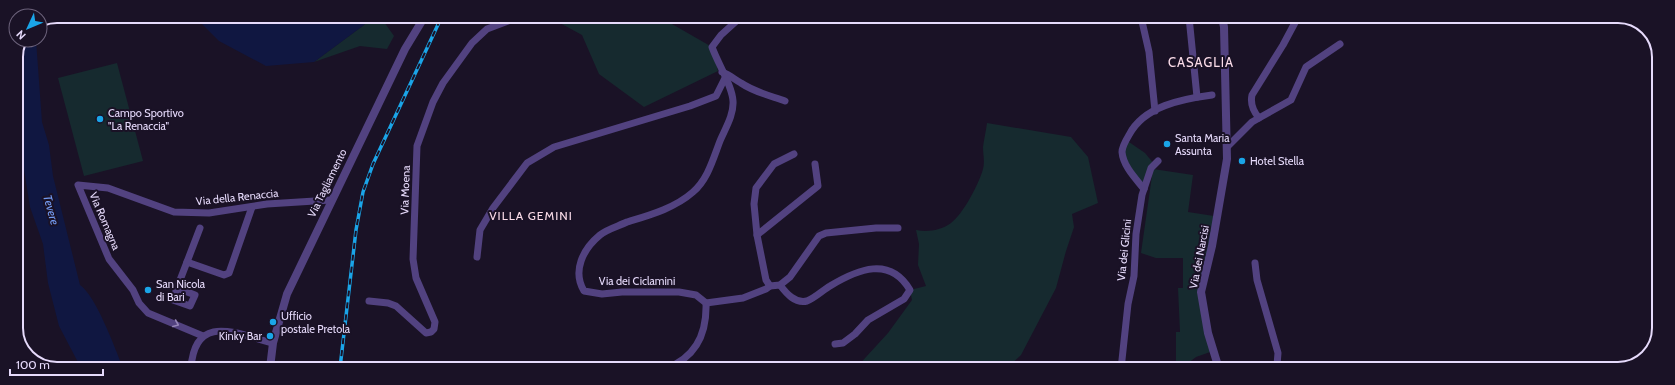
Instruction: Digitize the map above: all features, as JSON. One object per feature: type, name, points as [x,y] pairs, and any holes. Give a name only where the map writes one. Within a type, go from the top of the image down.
[{"type":"street","name":"Via Tagliamento","points":[[271,362],[274,343],[287,294],[405,49],[421,23]]},
{"type":"street","name":"Via Moena","points":[[369,301],[388,303],[396,306],[426,333],[431,332],[434,329],[435,322],[416,278],[413,258],[417,146],[433,102],[443,83],[472,43],[488,29],[503,23]]},
{"type":"street","name":"Via dei Ciclamini","points":[[706,303],[696,295],[679,292],[622,292],[602,294],[584,291],[579,283],[578,269],[584,254],[600,235],[617,226],[656,213],[679,202],[694,192],[704,180],[731,114],[733,102],[729,85],[723,75],[712,48],[721,35],[734,23]]},
{"type":"street","points":[[1142,23],[1149,52],[1154,111]]},
{"type":"street","points":[[1190,23],[1198,97]]},
{"type":"street","name":"Via dei Narcisi","points":[[1217,362],[1208,333],[1201,292],[1220,205],[1227,159],[1223,23]]},
{"type":"street","points":[[1259,118],[1253,111],[1251,101],[1252,95],[1295,23]]},
{"type":"street","points":[[1227,147],[1252,122],[1292,100],[1306,67],[1340,44]]},
{"type":"street","points":[[477,257],[480,230],[493,208],[527,163],[554,147],[690,106],[716,96],[723,75],[730,75],[746,86],[785,101]]},
{"type":"street","points":[[1144,189],[1125,164],[1122,152],[1126,140],[1132,130],[1141,119],[1154,111],[1189,98],[1212,95]]},
{"type":"street","points":[[770,286],[766,280],[757,235],[754,204],[756,188],[774,164],[794,154]]},
{"type":"street","name":"Via dei Glicini","points":[[1122,362],[1128,304],[1134,276],[1136,234],[1144,189],[1151,168],[1158,161]]},
{"type":"street","points":[[757,235],[818,186],[815,164]]},
{"type":"street","name":"Via della Renaccia","points":[[78,185],[108,188],[174,212],[209,213],[252,207],[331,200]]},
{"type":"street","name":"Via Romagna","points":[[78,185],[109,259],[133,290],[139,303],[148,313],[203,336]]},
{"type":"street","points":[[187,262],[224,275],[228,273],[252,207]]},
{"type":"street","points":[[177,288],[200,228]]},
{"type":"street","points":[[678,362],[688,356],[697,344],[704,330],[706,303],[743,298],[770,286],[780,285],[790,277],[818,236],[826,233],[870,228],[898,228]]},
{"type":"street","points":[[1255,263],[1256,280],[1278,353],[1277,362]]},
{"type":"street","points":[[780,285],[788,296],[798,301],[807,301],[845,278],[872,268],[885,268],[894,272],[904,280],[910,290],[904,299],[868,320],[855,334],[843,343],[835,344]]},
{"type":"street","points":[[192,362],[195,348],[203,336],[211,331],[220,330],[274,343]]},
{"type":"green space","points":[[366,23],[385,23],[394,36],[387,49],[360,46],[314,62]]},
{"type":"green space","points":[[560,23],[670,23],[712,47],[718,71],[644,107],[599,74],[582,35]]},
{"type":"green space","name":"Campo Sportivo \"La Renaccia\"","points":[[117,63],[143,161],[84,176],[58,78]]},
{"type":"green space","points":[[987,123],[1071,137],[1088,157],[1098,203],[1072,214],[1074,227],[1056,288],[1021,355],[1014,362],[861,362],[888,333],[912,300],[910,290],[926,286],[918,265],[919,244],[916,230],[925,231],[942,228],[956,219],[965,206],[981,175],[984,161],[983,147]]},
{"type":"green space","points":[[1126,140],[1145,153],[1154,164],[1144,189],[1122,152]]},
{"type":"green space","points":[[1153,169],[1193,175],[1188,212],[1214,216],[1201,292],[1213,351],[1196,357],[1189,362],[1176,362],[1176,332],[1180,332],[1178,288],[1183,288],[1183,258],[1156,258],[1141,253]]},
{"type":"water","points":[[201,23],[366,23],[314,62],[266,66],[219,41]]},
{"type":"water","name":"Tevere","points":[[25,48],[37,48],[42,122],[49,145],[53,176],[80,285],[86,291],[99,311],[121,362],[78,362],[59,326],[48,283],[43,244],[30,207],[23,164],[23,57]]},
{"type":"railway","points":[[341,362],[356,230],[363,192],[373,164],[439,23]]},
{"type":"place","name":"Campo Sportivo \"La Renaccia\"","points":[[100,119]]},
{"type":"place","name":"Santa Maria Assunta","points":[[1167,144]]},
{"type":"place","name":"Hotel Stella","points":[[1242,161]]},
{"type":"place","name":"San Nicola di Bari","points":[[148,290]]},
{"type":"place","name":"Ufficio postale Pretola","points":[[273,322]]},
{"type":"place","name":"Kinky Bar","points":[[270,336]]},
{"type":"district","name":"CASAGLIA","points":[[1201,62]]},
{"type":"district","name":"VILLA GEMINI","points":[[531,216]]}]
